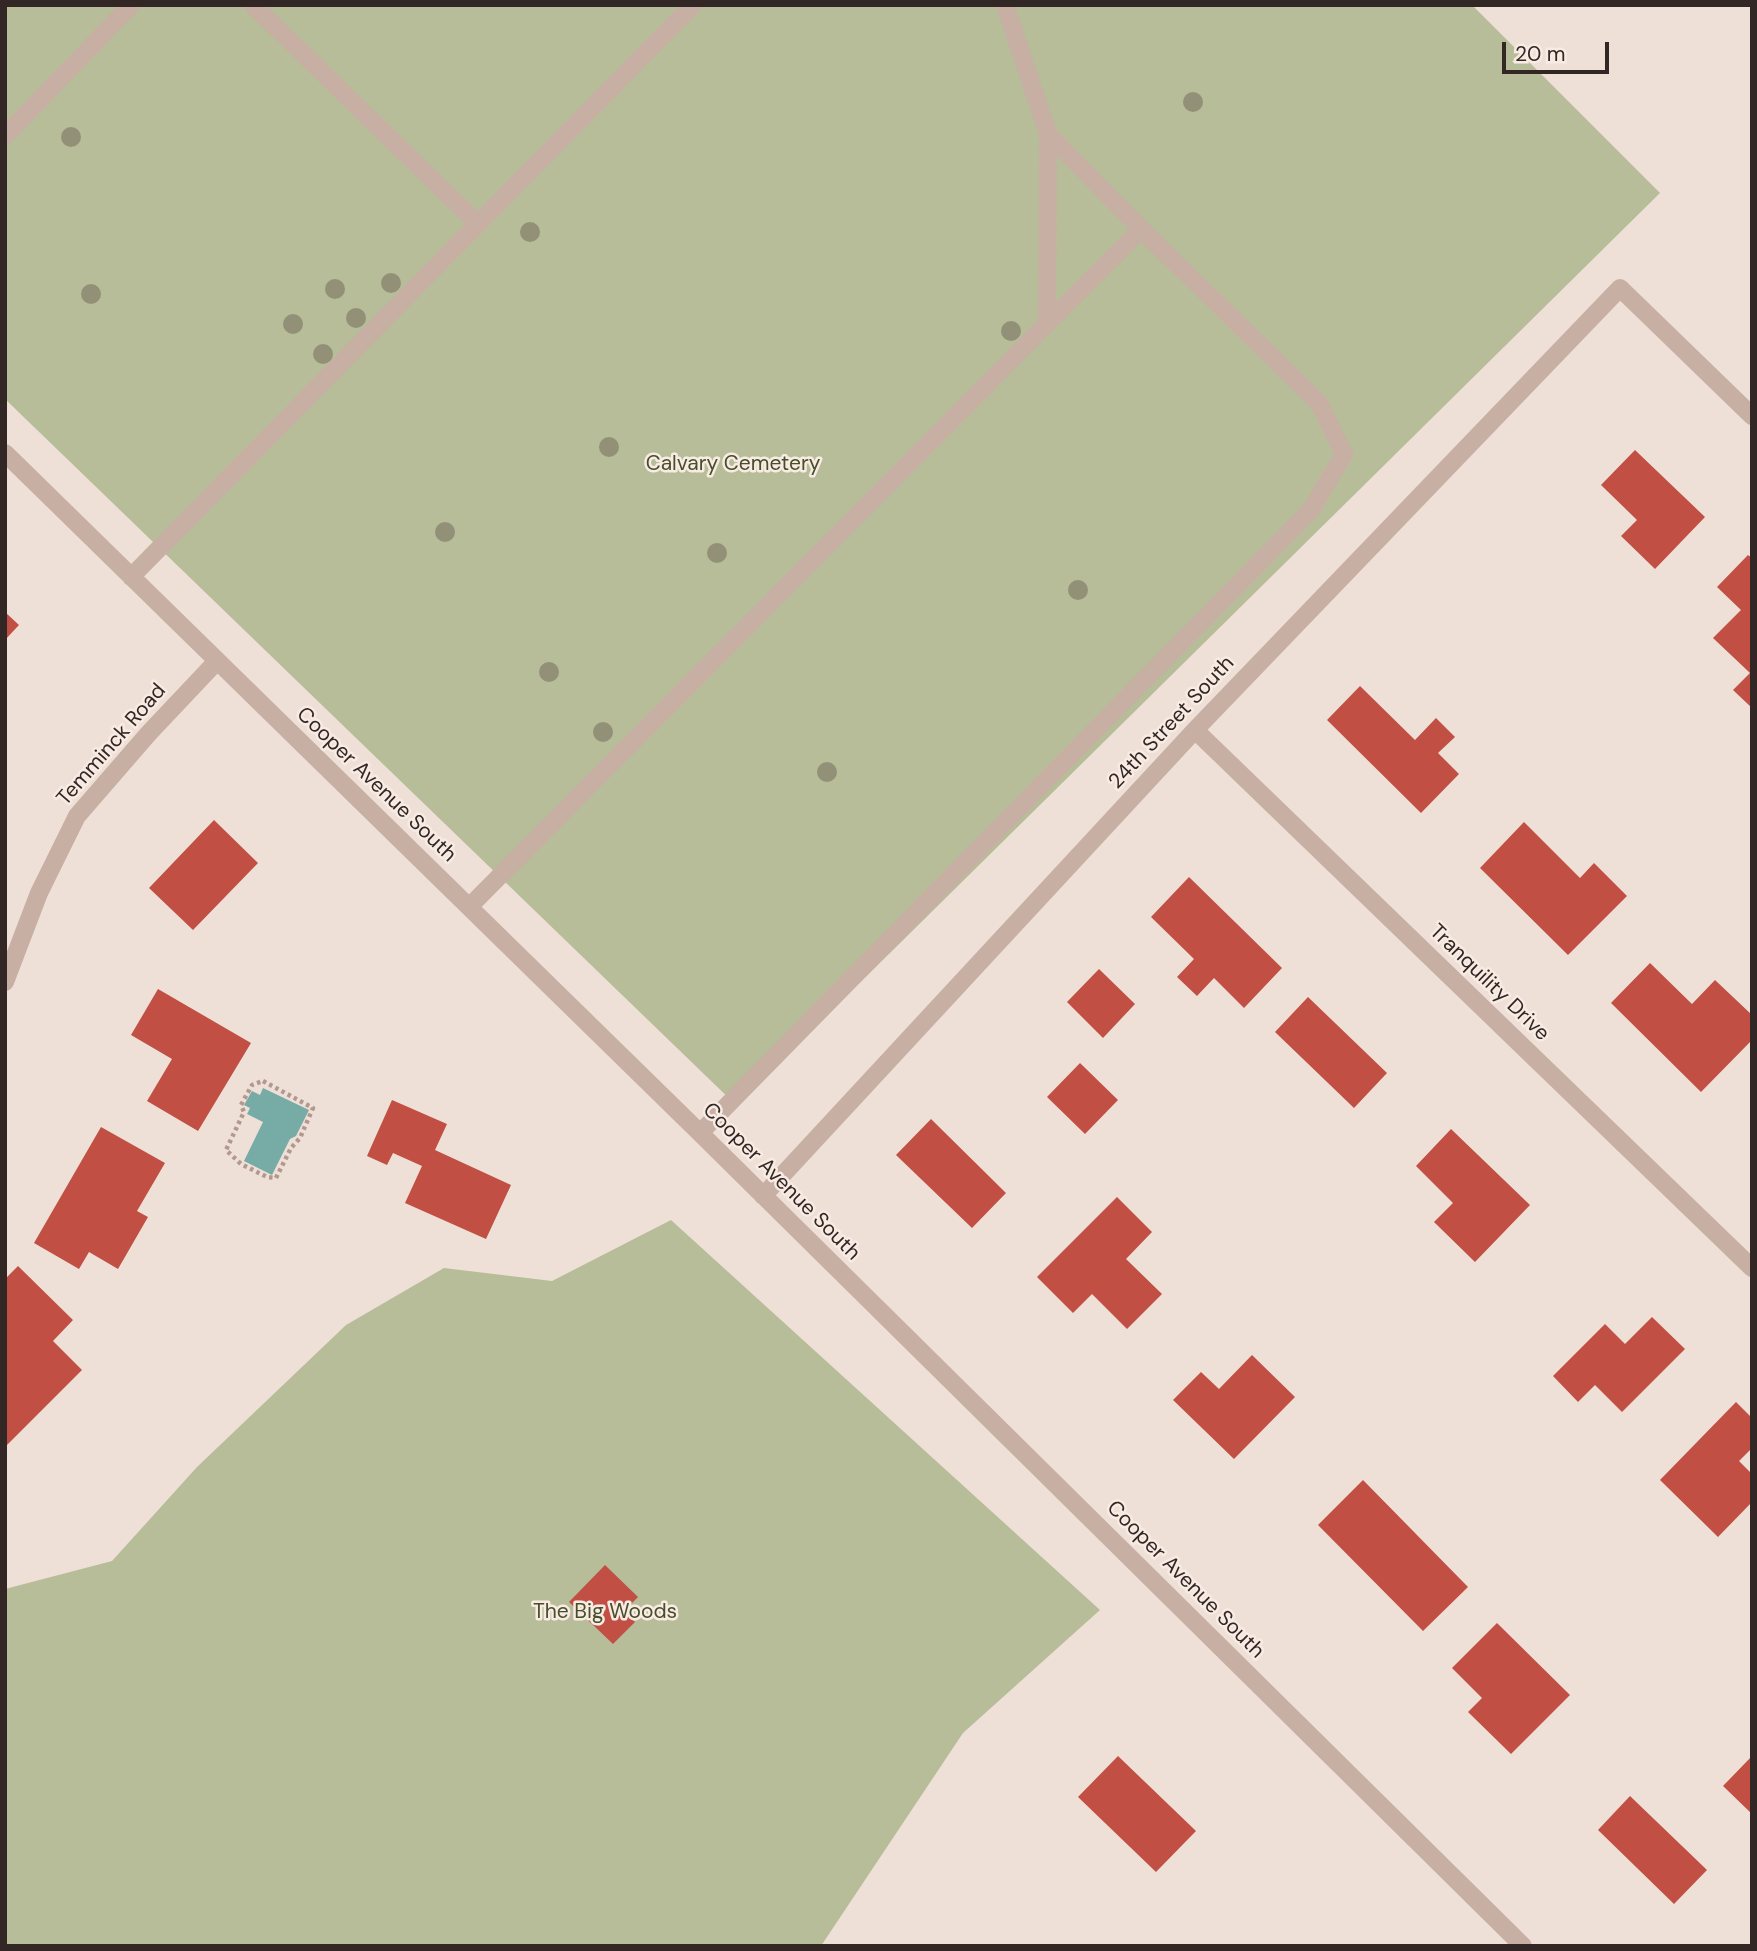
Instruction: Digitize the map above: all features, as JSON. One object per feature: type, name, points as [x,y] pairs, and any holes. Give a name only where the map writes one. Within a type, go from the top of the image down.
[{"type":"street","points":[[5,136],[131,5]]},
{"type":"street","points":[[253,5],[478,224]]},
{"type":"street","points":[[131,577],[693,5]]},
{"type":"street","points":[[1005,5],[1048,134],[1047,324]]},
{"type":"street","points":[[699,1133],[1311,510],[1344,454],[1319,403],[1048,134]]},
{"type":"street","points":[[469,907],[1141,229]]},
{"type":"street","name":"24th Street South","points":[[763,1196],[1195,730],[1620,288],[1752,416]]},
{"type":"street","name":"Cooper Avenue South","points":[[5,453],[699,1133],[1522,1946]]},
{"type":"street","name":"Temminck Road","points":[[5,982],[39,893],[78,816],[149,733],[217,661]]},
{"type":"street","name":"Tranquility Drive","points":[[1195,730],[1752,1268]]},
{"type":"path","points":[[264,1082],[313,1108],[300,1138],[291,1148],[276,1178],[267,1177],[241,1164],[226,1150],[244,1112],[241,1105],[252,1085],[264,1082]]},
{"type":"green space","name":"Calvary Cemetery","points":[[5,5],[1472,5],[1660,193],[736,1105],[5,399]]},
{"type":"green space","name":"The Big Woods","points":[[671,1220],[1100,1610],[963,1733],[821,1946],[5,1946],[5,1589],[112,1561],[197,1467],[346,1325],[444,1268],[552,1281]]},
{"type":"water","points":[[263,1088],[309,1110],[296,1136],[290,1139],[272,1175],[244,1161],[263,1122],[247,1114],[250,1108],[244,1105],[252,1091],[260,1095]]},
{"type":"building","points":[[1635,450],[1705,517],[1655,569],[1621,536],[1637,520],[1601,485]]},
{"type":"building","points":[[1748,555],[1752,558],[1752,708],[1733,690],[1750,673],[1713,638],[1741,610],[1717,587]]},
{"type":"building","points":[[5,612],[19,625],[5,640]]},
{"type":"building","points":[[1360,686],[1415,740],[1436,718],[1455,737],[1438,753],[1459,774],[1421,813],[1327,720]]},
{"type":"building","points":[[214,820],[258,863],[193,930],[149,888]]},
{"type":"building","points":[[1524,822],[1580,878],[1594,863],[1627,896],[1568,955],[1480,868]]},
{"type":"building","points":[[1189,877],[1282,968],[1244,1008],[1214,978],[1197,996],[1177,977],[1194,959],[1151,917]]},
{"type":"building","points":[[1650,963],[1692,1004],[1715,980],[1752,1015],[1752,1040],[1701,1092],[1611,1003]]},
{"type":"building","points":[[1099,969],[1135,1004],[1103,1038],[1067,1002]]},
{"type":"building","points":[[158,989],[251,1043],[198,1131],[147,1101],[172,1059],[131,1035]]},
{"type":"building","points":[[1308,997],[1387,1073],[1354,1108],[1275,1032]]},
{"type":"building","points":[[1080,1063],[1118,1100],[1085,1134],[1047,1097]]},
{"type":"building","points":[[392,1100],[447,1124],[435,1150],[511,1185],[486,1239],[405,1203],[422,1166],[393,1153],[387,1165],[367,1156]]},
{"type":"building","points":[[931,1119],[1006,1193],[972,1228],[896,1155]]},
{"type":"building","points":[[101,1127],[165,1163],[137,1211],[148,1217],[118,1269],[89,1252],[79,1269],[34,1243]]},
{"type":"building","points":[[1451,1129],[1530,1205],[1475,1262],[1434,1222],[1453,1203],[1416,1166]]},
{"type":"building","points":[[1117,1197],[1152,1232],[1126,1259],[1162,1294],[1127,1329],[1092,1294],[1073,1313],[1037,1277]]},
{"type":"building","points":[[18,1266],[73,1320],[53,1341],[82,1370],[5,1447],[5,1279]]},
{"type":"building","points":[[1652,1317],[1685,1349],[1622,1412],[1595,1385],[1578,1402],[1553,1376],[1605,1324],[1625,1344]]},
{"type":"building","points":[[1252,1355],[1295,1397],[1234,1459],[1173,1400],[1201,1372],[1219,1389]]},
{"type":"building","points":[[1736,1402],[1752,1418],[1752,1448],[1739,1461],[1752,1474],[1752,1502],[1718,1537],[1660,1480]]},
{"type":"building","points":[[1363,1480],[1468,1587],[1423,1631],[1318,1525]]},
{"type":"building","points":[[605,1565],[638,1597],[624,1611],[635,1622],[613,1644],[569,1602]]},
{"type":"building","points":[[1497,1623],[1570,1695],[1511,1754],[1468,1712],[1482,1698],[1452,1668]]},
{"type":"building","points":[[1118,1756],[1196,1831],[1156,1872],[1078,1797]]},
{"type":"building","points":[[1752,1756],[1752,1814],[1723,1786]]},
{"type":"building","points":[[1630,1796],[1707,1870],[1674,1904],[1598,1830]]}]
